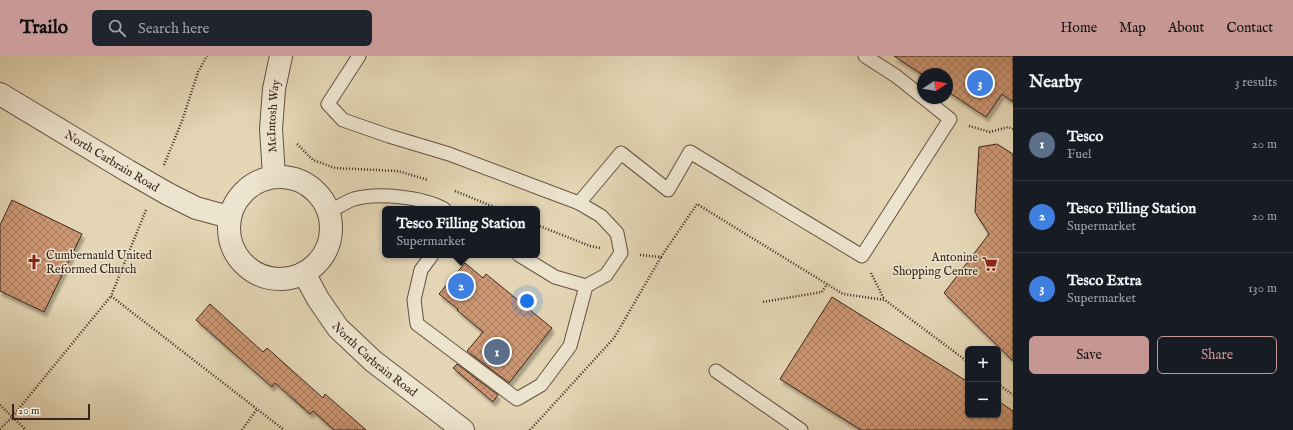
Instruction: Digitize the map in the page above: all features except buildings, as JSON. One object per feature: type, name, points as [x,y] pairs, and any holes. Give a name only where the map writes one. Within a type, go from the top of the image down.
[{"type":"street","name":"McIntosh Way","points":[[274,176],[271,129],[274,89],[281,56]]},
{"type":"street","name":"North Carbrain Road","points":[[0,94],[168,194],[196,208],[229,217]]},
{"type":"street","points":[[274,176],[292,177],[308,184],[321,196],[329,212],[331,226],[330,240],[325,254],[316,265],[304,273],[288,278],[272,279],[256,274],[243,263],[233,250],[229,234],[229,217],[235,202],[245,189],[259,180],[274,176]]},
{"type":"street","name":"North Carbrain Road","points":[[304,273],[318,299],[338,328],[373,362],[463,430]]},
{"type":"lane","points":[[359,56],[328,104],[343,120],[449,154],[579,203],[602,216],[617,232],[621,253],[606,275],[586,286],[555,277],[524,258]]},
{"type":"lane","points":[[579,203],[621,153],[668,190],[690,152],[862,256],[950,119],[896,76],[865,56]]},
{"type":"lane","points":[[329,212],[354,199],[381,196],[408,198],[439,206]]},
{"type":"lane","points":[[430,258],[421,270],[414,300],[417,324],[517,399],[541,385],[570,346],[586,286]]},
{"type":"lane","points":[[716,371],[801,430]]},
{"type":"path","points":[[161,172],[182,120],[198,72],[206,56]]},
{"type":"path","points":[[950,119],[990,132],[1008,127],[1013,129]]},
{"type":"path","points":[[295,138],[298,146],[313,160],[335,168],[398,171],[433,182]]},
{"type":"path","points":[[455,191],[492,206]]},
{"type":"path","points":[[530,430],[614,338],[661,257],[697,204],[843,294],[885,300]]},
{"type":"path","points":[[0,429],[12,417],[111,296],[146,208]]},
{"type":"path","points":[[540,226],[590,246],[621,253],[661,257]]},
{"type":"path","points":[[862,256],[885,300],[965,360]]},
{"type":"path","points":[[763,302],[822,292],[827,284]]},
{"type":"path","points":[[111,296],[284,430]]},
{"type":"path","points":[[1001,386],[1013,395]]},
{"type":"path","points":[[0,405],[26,430]]},
{"type":"path","points":[[242,430],[257,409]]},
{"type":"place","name":"Tesco Extra","points":[[980,83]]},
{"type":"place","name":"Cumbernauld United Reformed Church","points":[[34,262]]},
{"type":"place","name":"Antonine Shopping Centre","points":[[990,264]]},
{"type":"place","name":"Tesco Filling Station","points":[[461,286]]},
{"type":"place","name":"Tesco","points":[[497,352]]}]
